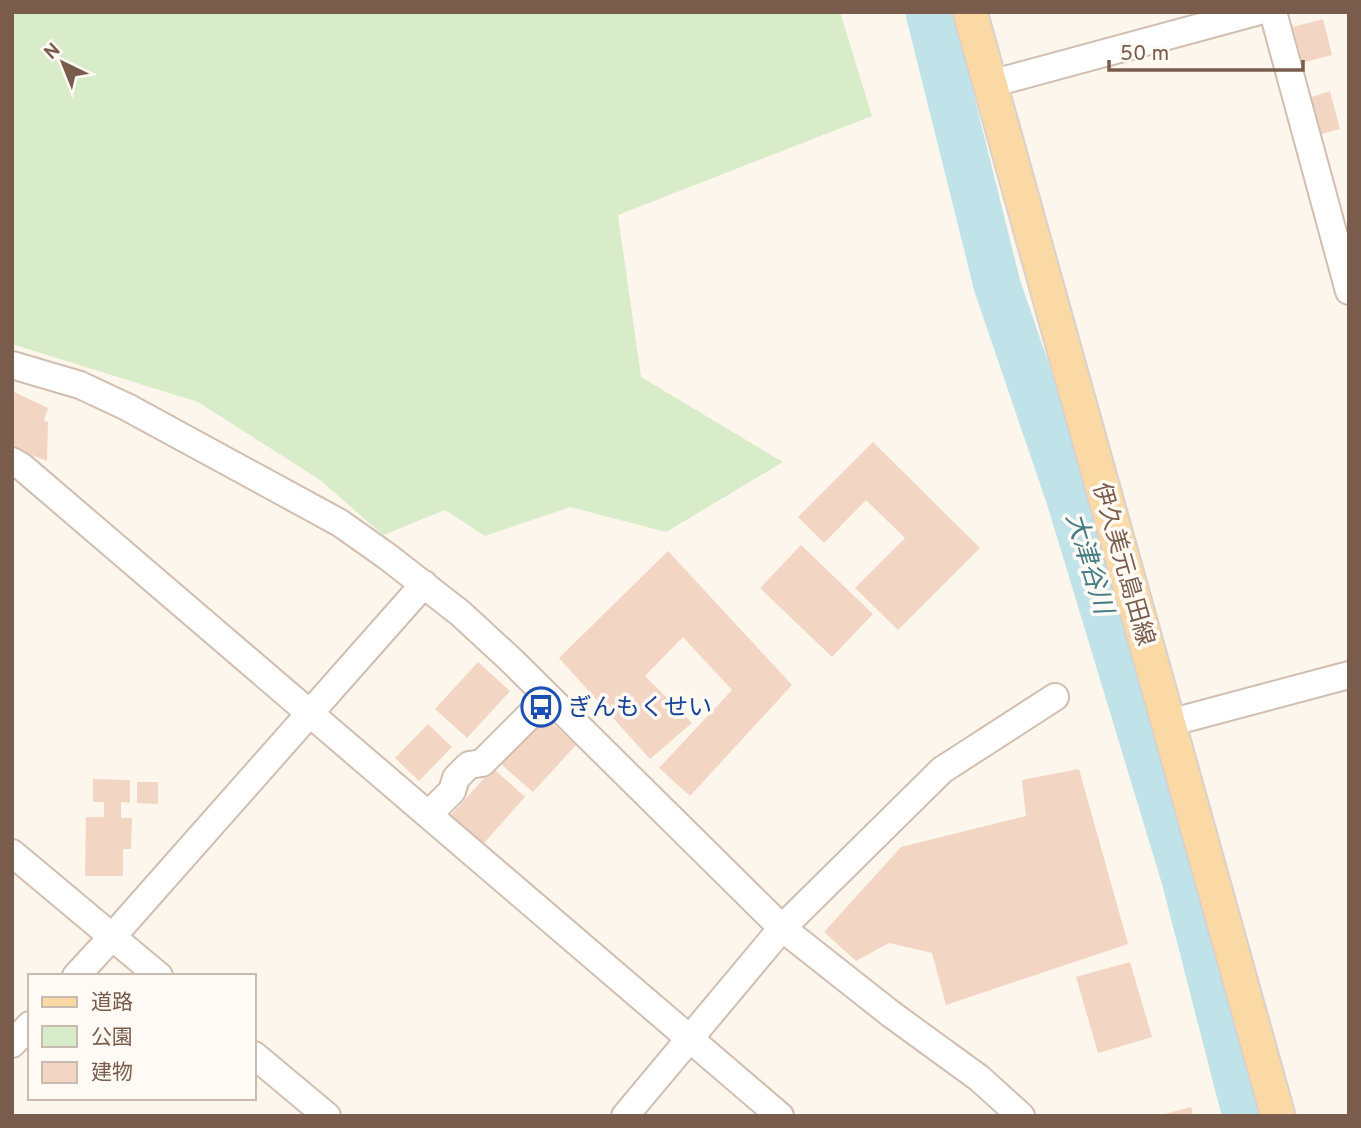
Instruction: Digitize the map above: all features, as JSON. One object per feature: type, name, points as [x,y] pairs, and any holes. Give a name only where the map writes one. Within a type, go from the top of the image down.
[{"type":"main road","name":"伊久美元島田線","points":[[970,12],[1278,1116]]},
{"type":"street","points":[[990,84],[1256,12]]},
{"type":"street","points":[[1273,12],[1349,291]]},
{"type":"street","points":[[12,365],[80,385],[139,413],[340,523],[388,557],[460,613],[511,660],[782,928],[978,1078],[1021,1116]]},
{"type":"street","points":[[12,461],[780,1116]]},
{"type":"street","points":[[78,974],[424,584]]},
{"type":"street","points":[[1169,723],[1349,675]]},
{"type":"street","points":[[429,814],[452,791],[456,778],[469,765],[482,763],[548,697]]},
{"type":"street","points":[[625,1116],[782,928],[942,770],[1055,697]]},
{"type":"street","points":[[12,853],[157,974]]},
{"type":"street","points":[[12,1044],[28,1027]]},
{"type":"street","points":[[256,1057],[327,1116]]},
{"type":"green space","points":[[12,12],[840,12],[872,116],[618,215],[641,377],[783,462],[666,532],[570,507],[485,536],[445,510],[383,535],[320,480],[198,402],[12,344]]},
{"type":"building","points":[[1323,19],[1332,55],[1302,63],[1293,27]]},
{"type":"building","points":[[1330,91],[1340,129],[1319,135],[1309,98]]},
{"type":"building","points":[[12,391],[48,408],[44,420],[48,422],[47,461],[12,447]]},
{"type":"building","points":[[873,442],[980,548],[898,630],[855,588],[905,538],[866,500],[824,543],[798,517]]},
{"type":"building","points":[[801,545],[873,614],[832,657],[760,588]]},
{"type":"building","points":[[668,551],[792,685],[690,796],[659,768],[732,690],[683,637],[645,676],[692,723],[650,759],[559,658]]},
{"type":"building","points":[[478,662],[510,691],[467,738],[435,709]]},
{"type":"building","points":[[544,716],[576,745],[533,792],[501,764]]},
{"type":"building","points":[[428,724],[452,747],[419,781],[395,758]]},
{"type":"building","points":[[493,768],[525,797],[483,844],[451,815]]},
{"type":"building","points":[[1079,769],[1128,944],[946,1005],[932,953],[889,943],[856,961],[824,932],[901,847],[1026,816],[1022,780]]},
{"type":"building","points":[[93,779],[130,780],[130,803],[121,802],[121,818],[132,818],[131,849],[123,849],[123,876],[85,876],[86,817],[104,817],[104,802],[93,802]]},
{"type":"building","points":[[137,782],[158,782],[158,804],[137,803]]},
{"type":"building","points":[[1130,962],[1152,1037],[1098,1053],[1076,977]]},
{"type":"building","points":[[1191,1107],[1193,1116],[1161,1116],[1161,1115]]},
{"type":"waterway","name":"大津谷川","points":[[929,12],[997,285],[1070,499],[1185,879],[1246,1116]]},
{"type":"place","name":"ぎんもくせい","points":[[541,707]]}]
